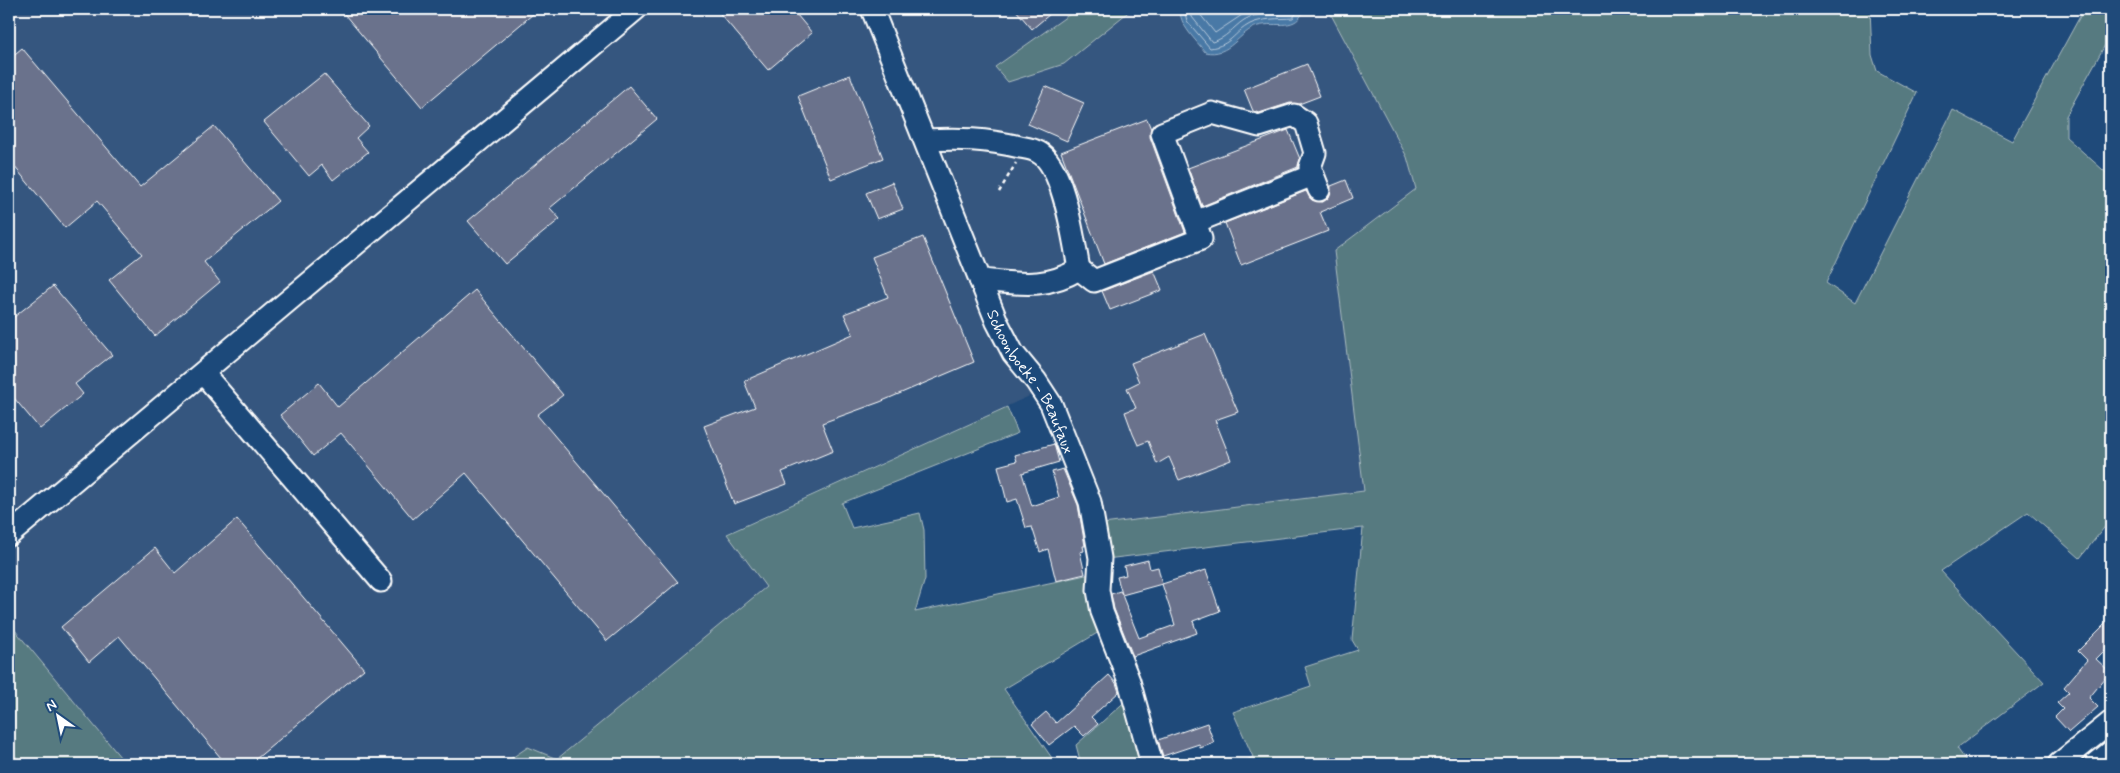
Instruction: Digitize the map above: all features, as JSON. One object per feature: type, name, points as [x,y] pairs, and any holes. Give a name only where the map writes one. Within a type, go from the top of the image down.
[{"type":"street","points":[[9,535],[636,9]]},
{"type":"street","name":"Schoonboeke - Beaufaux","points":[[872,9],[997,322],[1013,353],[1036,381],[1051,404],[1090,502],[1100,558],[1098,590],[1102,612],[1132,689],[1152,764]]},
{"type":"street","points":[[925,140],[967,138],[1039,152],[1056,173],[1071,221],[1079,269],[1094,281],[1202,239],[1195,222],[1162,133],[1212,113],[1259,126],[1294,115],[1306,122],[1315,153],[1310,168],[1316,182],[1195,222]]},
{"type":"street","points":[[980,280],[1035,284],[1061,280],[1079,269]]},
{"type":"street","points":[[203,373],[381,581]]},
{"type":"street","points":[[2059,764],[2111,722]]},
{"type":"path","points":[[999,192],[1024,148]]},
{"type":"shaded area","points":[[9,9],[1328,9],[1407,157],[1416,189],[1334,251],[1364,492],[1103,524],[1036,393],[727,533],[766,587],[557,759],[528,748],[503,764],[126,764],[9,623]]},
{"type":"green space","points":[[1077,9],[1132,9],[1064,64],[1008,82],[995,67]]},
{"type":"green space","points":[[1328,9],[1870,9],[1872,55],[1877,71],[1917,93],[1826,283],[1855,303],[1953,110],[2012,141],[2084,9],[2111,9],[2111,34],[2066,116],[2066,137],[2111,177],[2111,519],[2080,558],[2028,512],[1941,571],[2044,682],[1957,748],[1968,764],[1244,764],[1243,762],[1253,757],[1233,712],[1311,686],[1305,667],[1358,650],[1352,640],[1363,528],[1106,559],[1103,524],[1364,491],[1334,251],[1416,189],[1407,157]]},
{"type":"green space","points":[[1007,407],[1018,433],[842,503],[852,528],[920,513],[924,530],[925,579],[915,612],[1095,573],[1104,629],[1004,689],[1054,761],[1050,764],[503,764],[528,747],[557,759],[766,587],[727,534]]},
{"type":"green space","points":[[9,623],[126,764],[9,764]]},
{"type":"green space","points":[[1129,698],[1146,764],[1081,764],[1076,745]]},
{"type":"water","points":[[1180,9],[1304,9],[1297,21],[1286,24],[1258,26],[1245,33],[1228,48],[1214,53],[1205,52],[1189,32],[1182,21]]},
{"type":"building","points":[[340,9],[539,9],[422,107]]},
{"type":"building","points":[[716,9],[792,9],[812,33],[768,70]]},
{"type":"building","points":[[1015,9],[1056,9],[1032,29]]},
{"type":"building","points":[[22,48],[140,187],[214,126],[278,201],[204,262],[220,282],[155,336],[109,280],[142,254],[97,201],[65,228],[9,160],[9,59]]},
{"type":"building","points":[[1307,64],[1320,96],[1299,104],[1290,103],[1259,113],[1253,111],[1244,89]]},
{"type":"building","points":[[324,74],[369,126],[356,138],[368,152],[333,180],[322,165],[309,176],[264,122]]},
{"type":"building","points":[[850,75],[883,158],[831,179],[798,96]]},
{"type":"building","points":[[629,86],[657,119],[550,208],[560,219],[505,264],[468,221]]},
{"type":"building","points":[[1045,86],[1084,103],[1067,141],[1028,124]]},
{"type":"building","points":[[1147,119],[1151,129],[1150,137],[1185,232],[1104,264],[1061,152]]},
{"type":"building","points":[[1288,130],[1300,159],[1298,167],[1202,206],[1188,168]]},
{"type":"building","points":[[1346,180],[1353,198],[1320,212],[1328,231],[1241,265],[1225,223],[1306,191],[1312,200],[1323,202],[1329,197],[1331,186]]},
{"type":"building","points":[[892,182],[903,209],[877,219],[866,193]]},
{"type":"building","points":[[923,237],[974,362],[880,402],[822,423],[833,451],[782,472],[787,484],[734,504],[704,426],[755,407],[744,381],[853,334],[844,314],[888,297],[872,257]]},
{"type":"building","points":[[1154,271],[1162,290],[1110,310],[1102,291]]},
{"type":"building","points":[[53,286],[112,355],[75,384],[83,394],[40,429],[9,392],[9,321]]},
{"type":"building","points":[[475,290],[563,395],[537,415],[678,582],[607,641],[466,473],[413,519],[341,433],[313,456],[280,415],[319,383],[338,407]]},
{"type":"building","points":[[1205,334],[1238,412],[1215,420],[1231,460],[1179,480],[1169,457],[1157,464],[1148,441],[1138,445],[1133,434],[1125,412],[1136,408],[1127,388],[1139,382],[1131,363]]},
{"type":"building","points":[[1054,444],[1059,462],[1022,473],[1032,506],[1059,497],[1052,472],[1063,469],[1078,505],[1085,546],[1083,546],[1084,551],[1080,552],[1085,574],[1056,581],[1048,549],[1040,552],[1032,527],[1026,528],[1017,499],[1007,502],[998,466],[1017,461],[1015,455]]},
{"type":"building","points":[[237,519],[364,669],[250,764],[226,764],[119,636],[89,662],[61,627],[155,548],[175,573]]},
{"type":"building","points":[[1148,560],[1150,569],[1158,567],[1162,584],[1206,570],[1220,611],[1193,621],[1197,633],[1133,656],[1114,609],[1111,594],[1120,591],[1122,594],[1117,577],[1126,575],[1124,566]],"holes":[[[1162,584],[1175,625],[1139,638],[1122,595]]]},
{"type":"building","points":[[2111,618],[2111,644],[2096,659],[2110,672],[2089,698],[2098,707],[2069,732],[2055,717],[2063,709],[2057,703],[2069,692],[2064,687],[2087,660],[2078,651]]},
{"type":"building","points":[[1109,675],[1116,683],[1119,692],[1091,717],[1098,724],[1084,736],[1074,726],[1049,745],[1032,724],[1046,712],[1056,723]]},
{"type":"building","points":[[1207,723],[1214,743],[1200,748],[1199,744],[1163,756],[1158,740]]},
{"type":"waterway","points":[[9,752],[20,764]]}]
